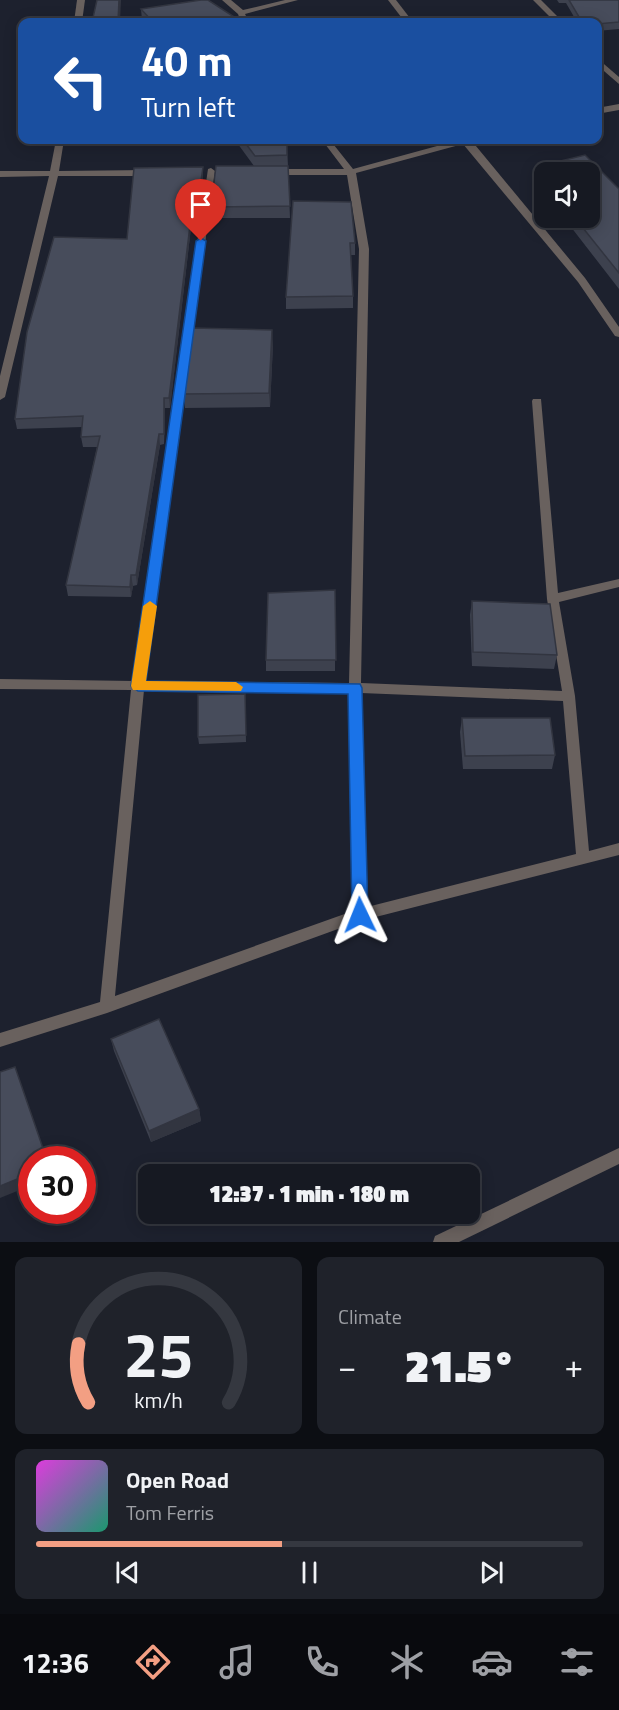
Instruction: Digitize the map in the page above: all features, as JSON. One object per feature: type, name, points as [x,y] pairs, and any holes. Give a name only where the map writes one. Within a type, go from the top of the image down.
[{"type":"street","points":[[79,18],[81,0]]},
{"type":"street","points":[[226,0],[241,13],[243,18]]},
{"type":"street","points":[[241,13],[294,0]]},
{"type":"street","points":[[392,0],[405,18]]},
{"type":"street","points":[[537,0],[556,18]]},
{"type":"street","points":[[602,65],[619,82]]},
{"type":"street","points":[[615,107],[619,116]]},
{"type":"street","points":[[0,397],[54,175],[59,144]]},
{"type":"street","points":[[329,144],[351,172],[364,249],[355,688],[360,915]]},
{"type":"street","points":[[257,172],[351,172],[452,144]]},
{"type":"street","points":[[469,144],[582,280],[619,334]]},
{"type":"street","points":[[107,1006],[138,686],[211,171]]},
{"type":"street","points":[[0,174],[155,173]]},
{"type":"street","points":[[537,401],[553,599],[569,696],[583,859]]},
{"type":"street","points":[[553,599],[619,583]]},
{"type":"street","points":[[0,684],[355,688],[569,696]]},
{"type":"street","points":[[0,1040],[107,1006],[360,915],[619,849]]},
{"type":"street","points":[[441,1242],[619,1156]]},
{"type":"building","points":[[97,0],[119,0],[118,18],[93,18]]},
{"type":"building","points":[[208,0],[236,18],[149,18],[141,9]]},
{"type":"building","points":[[569,0],[619,0],[619,22],[602,24],[602,18],[580,18]]},
{"type":"building","points":[[246,144],[287,144],[287,155],[255,156]]},
{"type":"building","points":[[585,155],[592,162],[556,162]]},
{"type":"building","points":[[216,166],[288,166],[290,206],[211,207]]},
{"type":"building","points":[[203,167],[197,209],[192,209],[169,398],[164,398],[164,434],[159,434],[136,575],[131,575],[130,587],[66,585],[100,436],[81,437],[83,416],[15,419],[27,332],[54,237],[127,239],[134,168]]},
{"type":"building","points":[[600,170],[619,189],[619,273],[583,228],[600,228]]},
{"type":"building","points":[[293,201],[351,202],[355,243],[350,243],[353,296],[286,297]]},
{"type":"building","points":[[193,328],[272,330],[269,393],[184,394]]},
{"type":"building","points":[[335,590],[336,660],[266,660],[268,593]]},
{"type":"building","points":[[472,601],[550,604],[557,655],[473,652]]},
{"type":"building","points":[[245,694],[246,735],[198,737],[198,695]]},
{"type":"building","points":[[462,718],[550,718],[555,755],[465,756]]},
{"type":"building","points":[[159,1019],[199,1109],[149,1131],[111,1039]]},
{"type":"building","points":[[15,1067],[42,1146],[18,1146],[18,1179],[0,1186],[0,1072]]},
{"type":"slow traffic","points":[[150,606],[138,686],[236,687]]},
{"type":"route","points":[[201,241],[138,686],[355,688],[360,915]]}]
